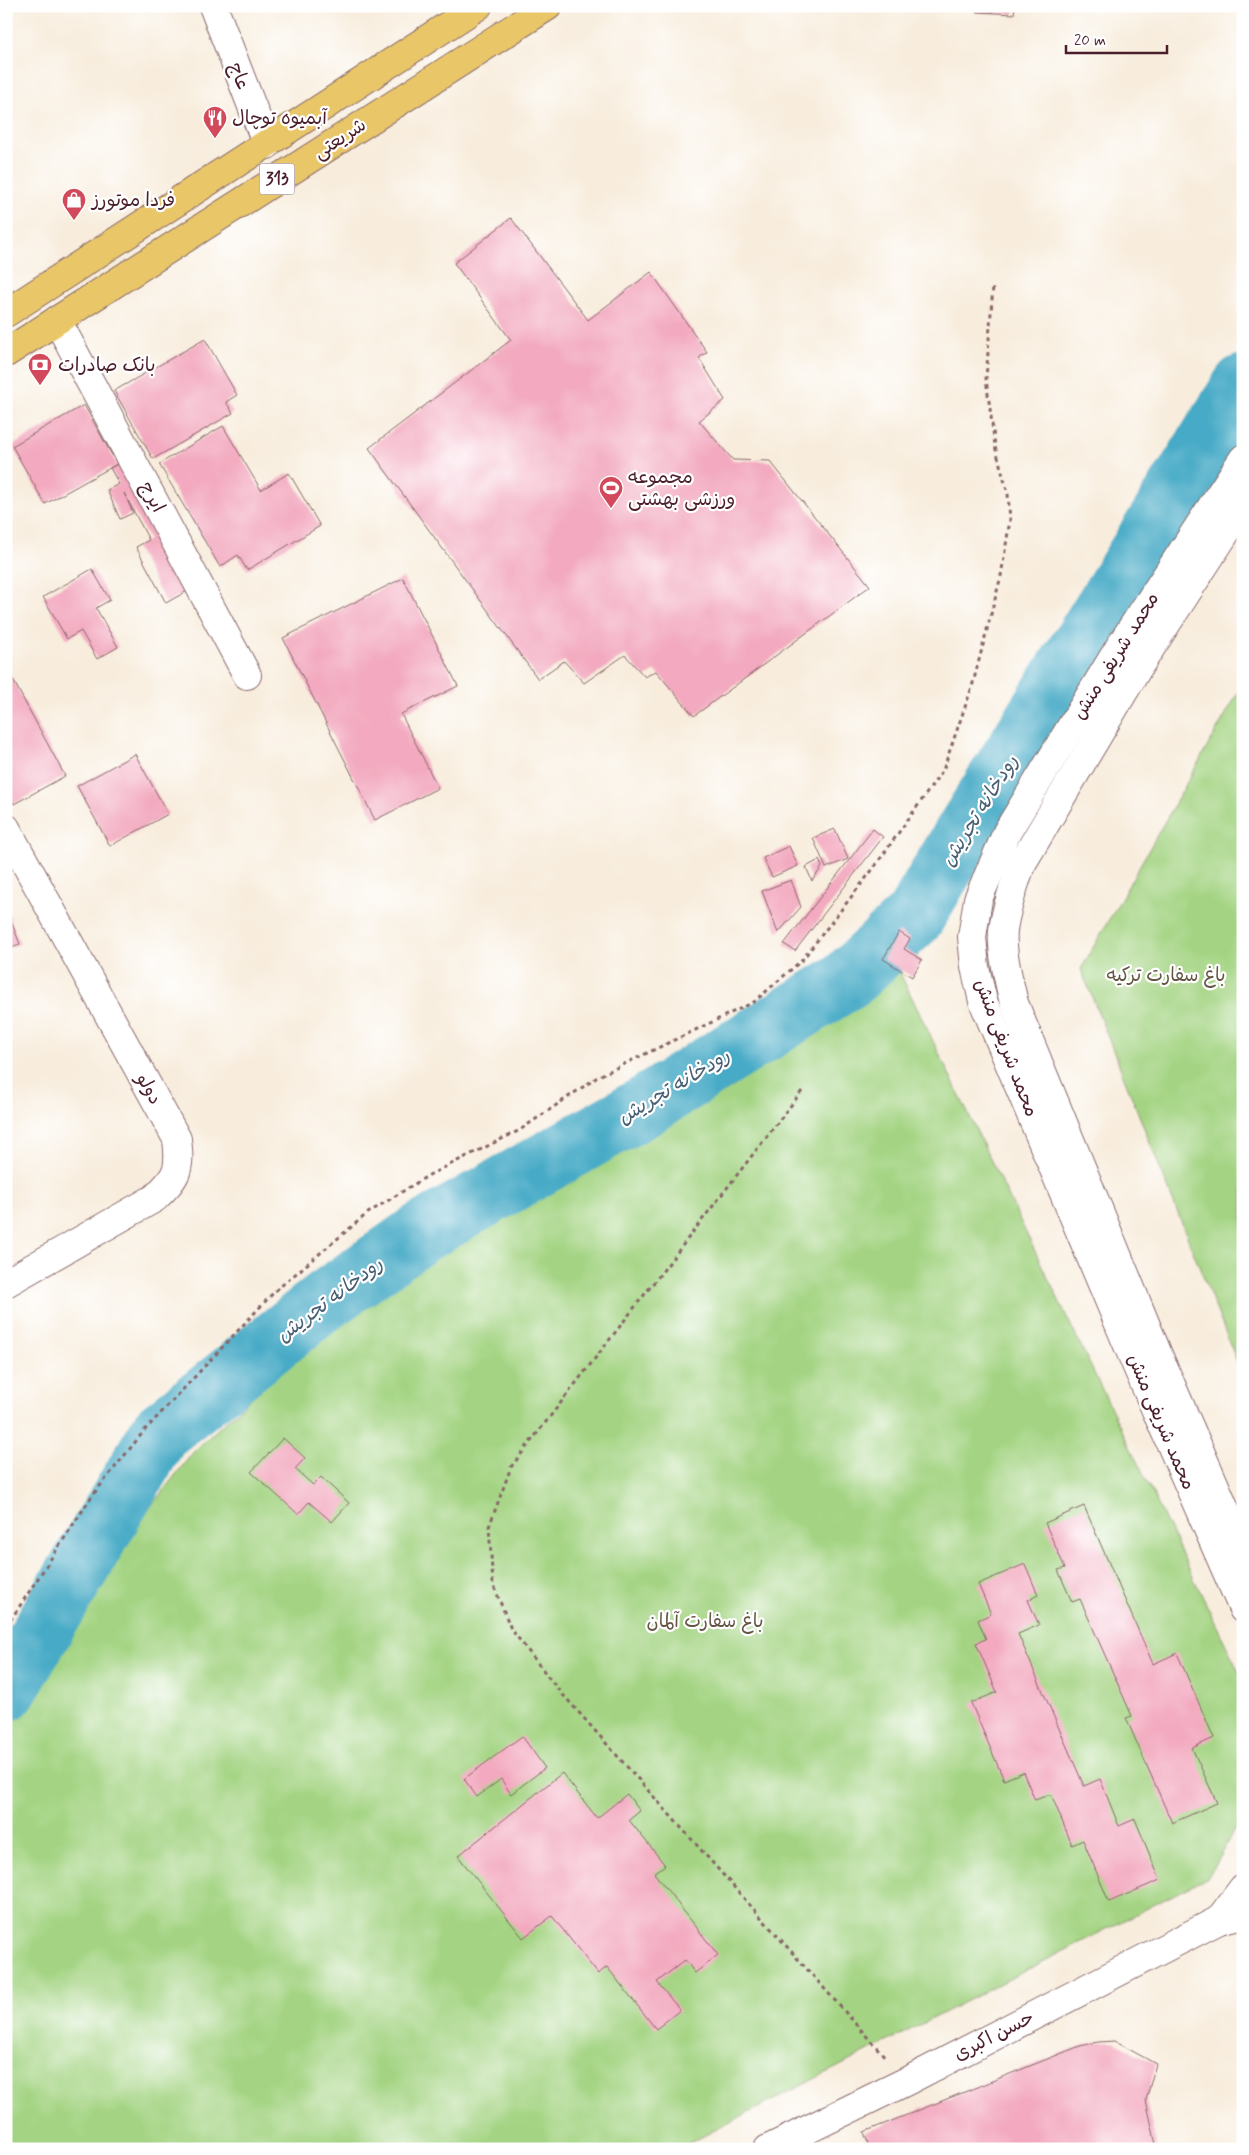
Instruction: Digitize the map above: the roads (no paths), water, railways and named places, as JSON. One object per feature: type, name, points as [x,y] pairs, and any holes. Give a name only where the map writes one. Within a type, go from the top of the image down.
[{"type":"main road","name":"شریعتی","points":[[6,313],[267,146],[478,6]]},
{"type":"main road","name":"شریعتی","points":[[6,353],[548,6]]},
{"type":"street","name":"عاج","points":[[213,6],[267,146]]},
{"type":"street","name":"ایرج","points":[[57,320],[247,675]]},
{"type":"street","name":"محمد شریفی منش","points":[[1243,459],[1120,646],[1007,832],[978,899],[972,937],[975,967],[983,1001],[1137,1366],[1243,1609]]},
{"type":"street","name":"محمد شریفی منش","points":[[1243,506],[1139,666],[1021,865],[1010,897],[1003,931],[1007,969],[1014,1003],[1159,1357],[1243,1550]]},
{"type":"street","name":"دولو","points":[[6,828],[176,1139],[180,1161],[172,1181],[155,1198],[6,1283]]},
{"type":"street","name":"حسن اکبری","points":[[768,2149],[1231,1917],[1243,1888]]},
{"type":"waterway","name":"رودخانه تجریش","points":[[6,1691],[160,1432],[326,1300],[421,1233],[644,1107],[847,980],[914,918],[968,827],[1243,385]]},
{"type":"place","name":"آبمیوه توچال","points":[[215,139]]},
{"type":"place","name":"فردا موتورز","points":[[74,221]]},
{"type":"place","name":"بانک صادرات","points":[[40,386]]},
{"type":"place","name":"مجموعه ورزشی بهشتی","points":[[611,509]]},
{"type":"park label","name":"باغ سفارت ترکیه","points":[[1166,975]]},
{"type":"park label","name":"باغ سفارت آلمان","points":[[705,1621]]}]
